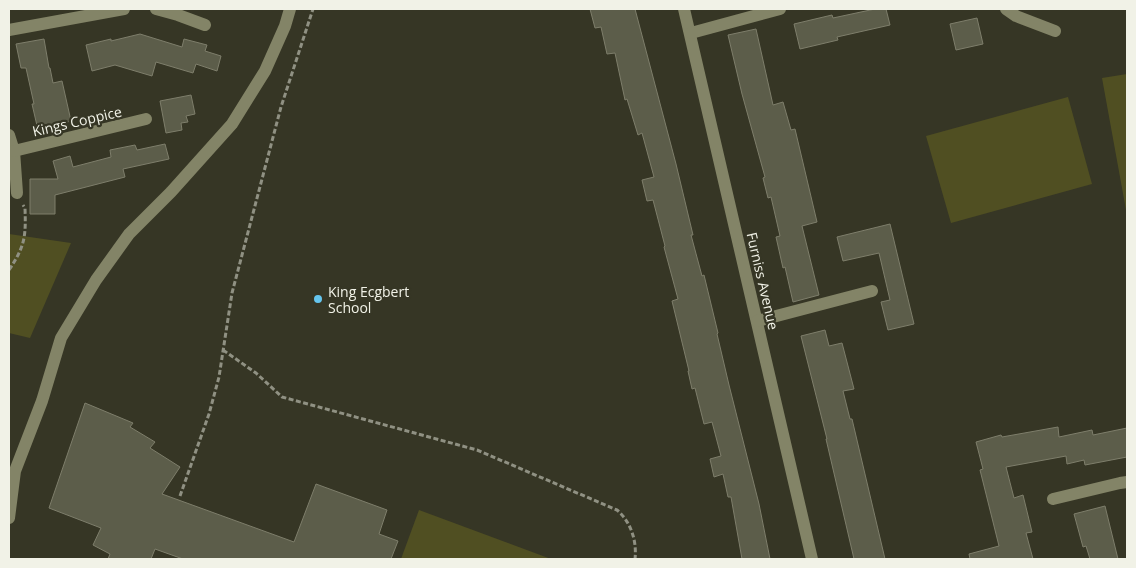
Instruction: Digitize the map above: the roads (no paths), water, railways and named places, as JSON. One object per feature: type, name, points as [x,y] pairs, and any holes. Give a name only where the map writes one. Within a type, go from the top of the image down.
[{"type":"street","points":[[9,30],[124,9]]},
{"type":"street","points":[[156,9],[180,12],[205,25]]},
{"type":"street","points":[[9,518],[15,471],[42,401],[61,338],[96,280],[129,234],[171,192],[232,124],[265,71],[285,26],[290,9]]},
{"type":"street","name":"Furniss Avenue","points":[[684,9],[812,559]]},
{"type":"street","points":[[691,33],[780,9]]},
{"type":"street","points":[[1006,9],[1016,16],[1055,31]]},
{"type":"street","name":"Kings Coppice","points":[[14,151],[146,119]]},
{"type":"street","points":[[9,135],[14,151],[17,193]]},
{"type":"street","points":[[756,321],[872,292]]},
{"type":"street","points":[[1054,499],[1127,482]]},
{"type":"place","name":"King Ecgbert School","points":[[318,299]]}]
